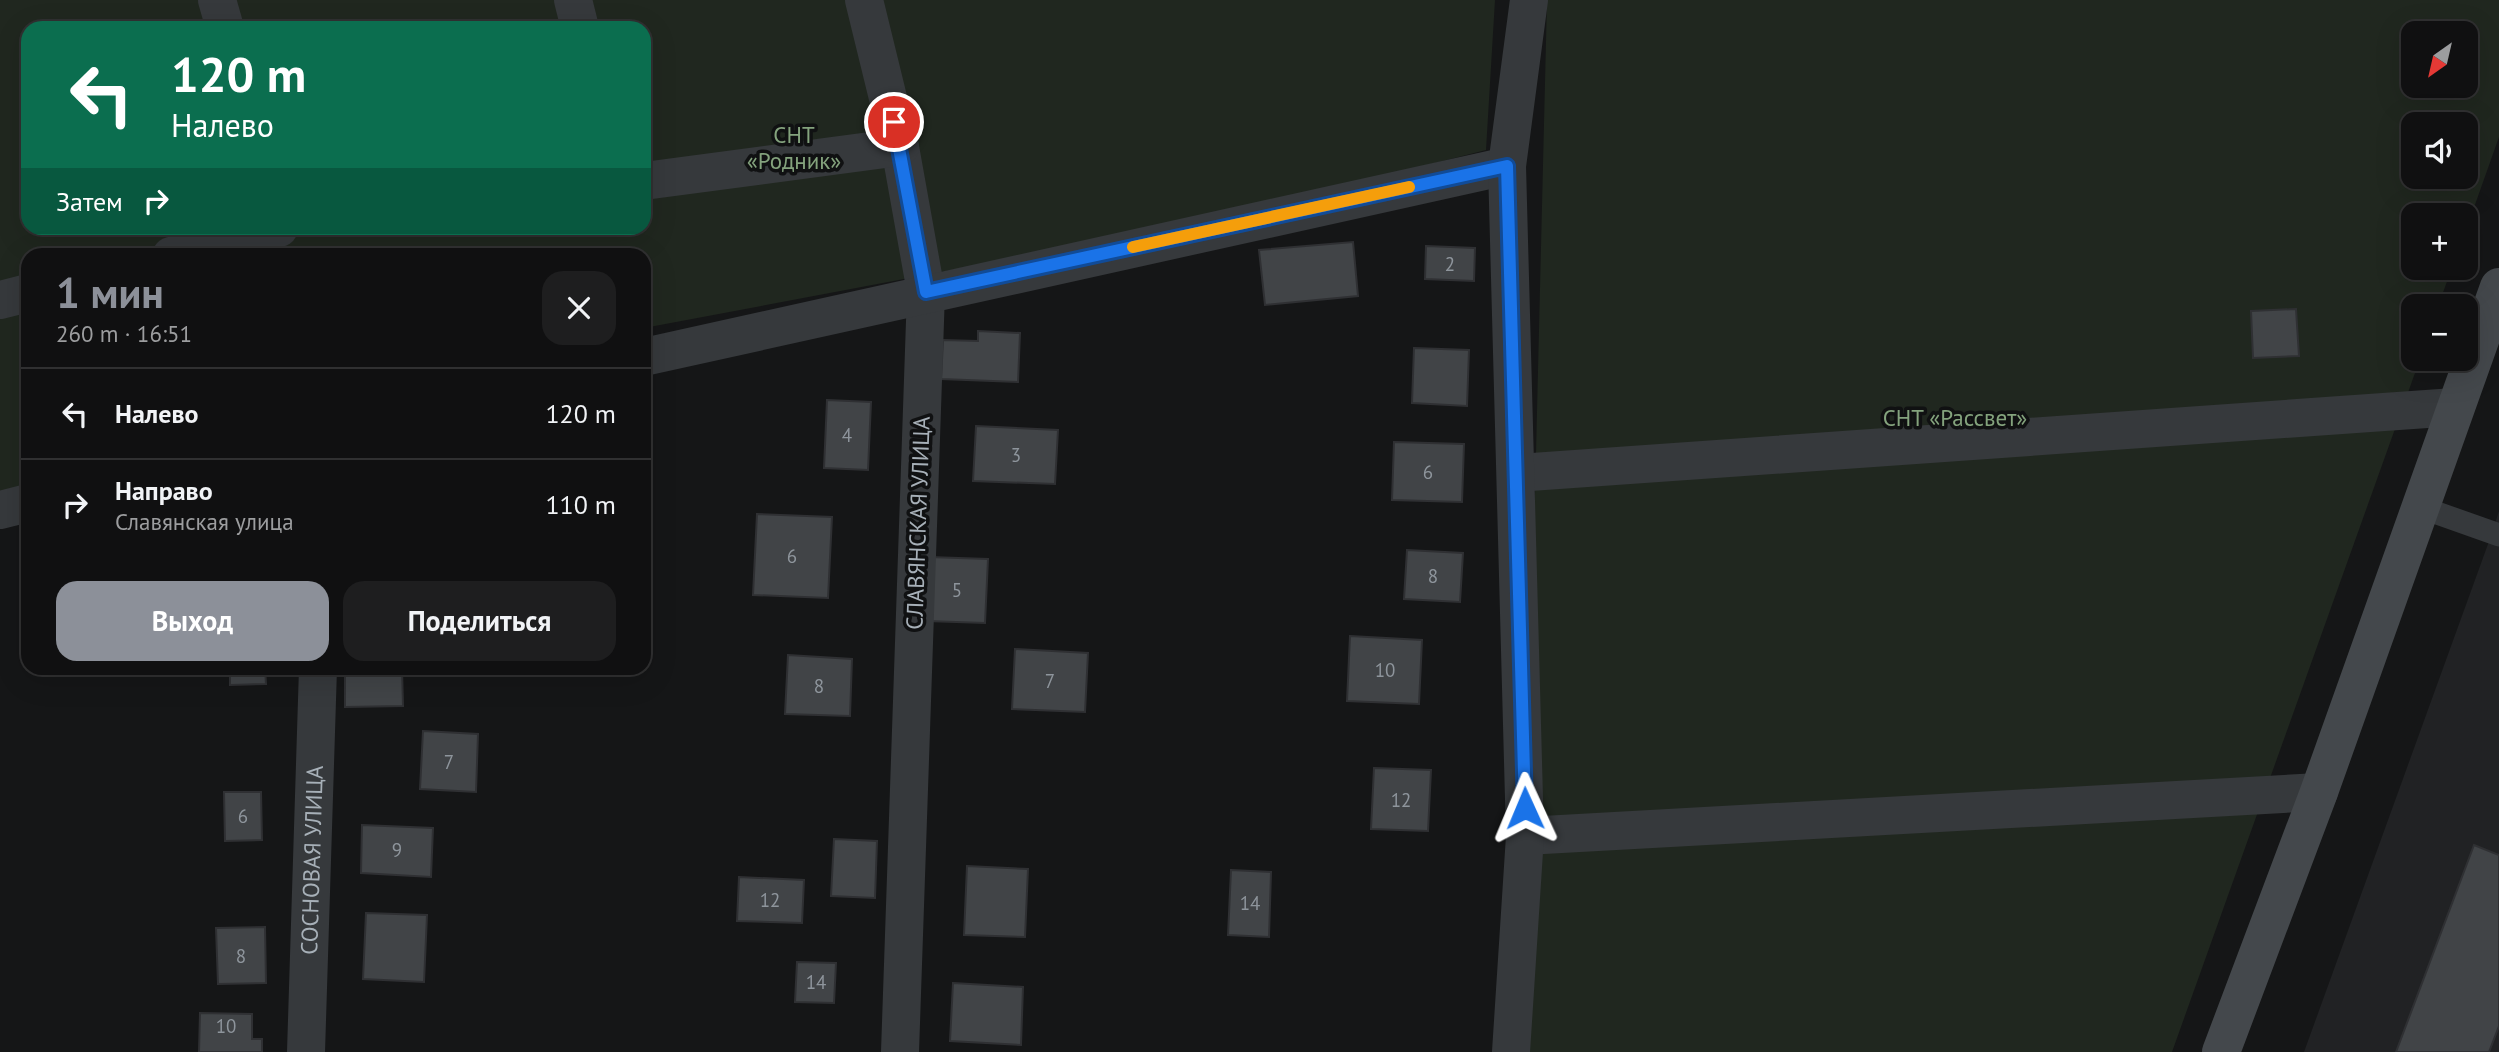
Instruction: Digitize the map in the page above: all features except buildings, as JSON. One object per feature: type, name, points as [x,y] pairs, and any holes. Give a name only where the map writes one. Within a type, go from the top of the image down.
[{"type":"main road","points":[[2221,1052],[2319,792],[2499,287]]},
{"type":"street","points":[[217,0],[223,21]]},
{"type":"street","points":[[573,0],[578,21]]},
{"type":"street","name":"СЛАВЯНСКАЯ УЛИЦА","points":[[864,0],[900,147],[926,292],[900,1052]]},
{"type":"street","points":[[1511,1052],[1525,836],[1507,166],[1529,0]]},
{"type":"street","points":[[651,180],[900,147]]},
{"type":"street","points":[[651,355],[926,292],[1507,166]]},
{"type":"street","points":[[202,248],[252,235]]},
{"type":"street","points":[[0,300],[21,295]]},
{"type":"street","points":[[1517,473],[2455,407]]},
{"type":"street","points":[[0,510],[21,505]]},
{"type":"street","name":"СОСНОВАЯ УЛИЦА","points":[[306,1052],[318,675]]},
{"type":"street","points":[[1525,836],[2319,792]]},
{"type":"lane","points":[[2420,507],[2499,535]]},
{"type":"shaded area","points":[[2499,511],[2499,1052],[2304,1052],[2492,533]]},
{"type":"green space","name":"СНТ «Родник»","points":[[0,0],[1495,0],[1486,150],[1191,225],[651,327],[651,248],[21,248],[21,491],[0,497]]},
{"type":"green space","name":"СНТ «Рассвет»","points":[[1547,0],[2499,0],[2499,137],[2476,203],[2401,203],[2401,280],[2448,280],[2442,294],[2401,294],[2401,371],[2416,371],[2172,1052],[1517,1052]]},
{"type":"slow traffic","points":[[1133,247],[1409,187]]},
{"type":"route","points":[[894,122],[926,292],[1507,166],[1525,808]]}]
